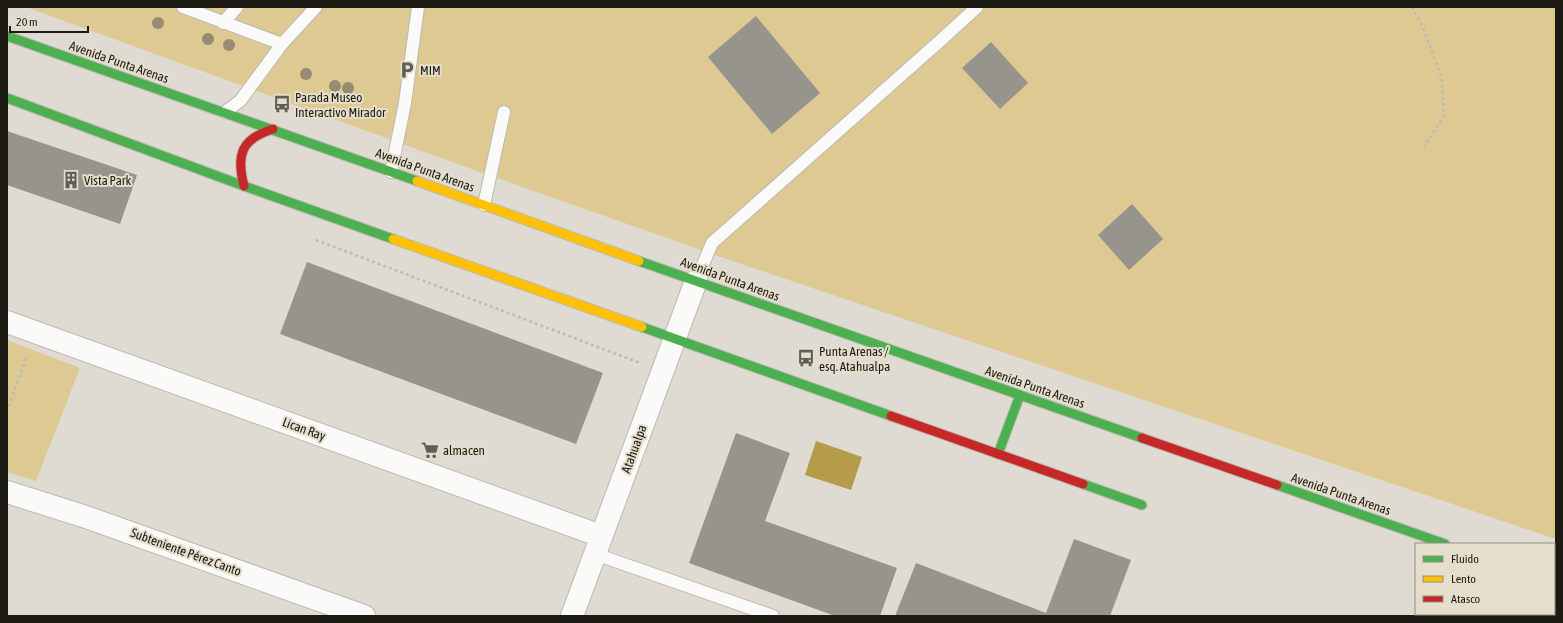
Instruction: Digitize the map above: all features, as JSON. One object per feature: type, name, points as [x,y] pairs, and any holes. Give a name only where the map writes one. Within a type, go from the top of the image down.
[{"type":"main road","name":"Avenida Punta Arenas","points":[[7,36],[273,129],[696,282],[1441,543]]},
{"type":"main road","points":[[7,98],[244,186],[1142,505]]},
{"type":"main road","points":[[244,186],[240,168],[242,153],[247,144],[254,137],[273,129]]},
{"type":"main road","points":[[998,454],[1020,395]]},
{"type":"street","name":"Atahualpa","points":[[572,616],[696,282]]},
{"type":"street","name":"Lican Ray","points":[[7,322],[598,545]]},
{"type":"street","name":"Subteniente Pérez Canto","points":[[7,492],[83,516],[364,616]]},
{"type":"lane","points":[[183,7],[282,44]]},
{"type":"lane","points":[[223,23],[237,7]]},
{"type":"lane","points":[[225,112],[240,100],[282,44],[316,7]]},
{"type":"lane","points":[[391,172],[405,103],[418,7]]},
{"type":"lane","points":[[696,282],[712,243],[977,7]]},
{"type":"lane","points":[[484,205],[504,112]]},
{"type":"lane","points":[[598,545],[773,616]]},
{"type":"path","points":[[1412,7],[1424,30],[1442,79],[1444,115],[1424,147]]},
{"type":"path","points":[[312,238],[663,372]]},
{"type":"path","points":[[7,412],[35,332]]},
{"type":"shaded area","points":[[26,7],[1556,7],[1556,539],[744,265],[477,171]]},
{"type":"shaded area","points":[[7,340],[80,368],[36,481],[7,472]]},
{"type":"shaded area","points":[[816,441],[862,457],[851,490],[805,475]]},
{"type":"building","points":[[756,16],[820,93],[772,134],[708,57]]},
{"type":"building","points":[[991,42],[1028,83],[1000,109],[962,68]]},
{"type":"building","name":"Vista Park","points":[[7,131],[137,175],[120,224],[7,185]]},
{"type":"building","points":[[1132,204],[1163,239],[1129,270],[1098,235]]},
{"type":"building","points":[[307,262],[603,373],[576,444],[280,334]]},
{"type":"building","points":[[736,433],[790,453],[765,521],[897,568],[880,616],[835,616],[689,563]]},
{"type":"building","points":[[1074,539],[1131,560],[1110,616],[895,616],[916,563],[1046,613]]},
{"type":"traffic: fast","points":[[7,36],[417,181]]},
{"type":"traffic: fast","points":[[7,98],[244,186],[393,239]]},
{"type":"traffic: fast","points":[[639,261],[1142,438]]},
{"type":"traffic: fast","points":[[642,327],[891,416]]},
{"type":"traffic: fast","points":[[998,454],[1020,395]]},
{"type":"traffic: fast","points":[[1083,484],[1142,505]]},
{"type":"traffic: fast","points":[[1277,485],[1442,543]]},
{"type":"traffic: slow","points":[[417,181],[639,261]]},
{"type":"traffic: slow","points":[[393,239],[642,327]]},
{"type":"traffic: jam","points":[[244,186],[241,165],[241,157],[244,150],[248,143],[254,138],[273,129]]},
{"type":"traffic: jam","points":[[891,416],[1083,484]]},
{"type":"traffic: jam","points":[[1142,438],[1277,485]]},
{"type":"place","name":"MIM","points":[[407,70]]},
{"type":"place","name":"Parada Museo Interactivo Mirador","points":[[282,104]]},
{"type":"place","name":"Vista Park","points":[[71,180]]},
{"type":"place","name":"Punta Arenas / esq. Atahualpa","points":[[806,358]]},
{"type":"place","name":"almacen","points":[[430,450]]}]
